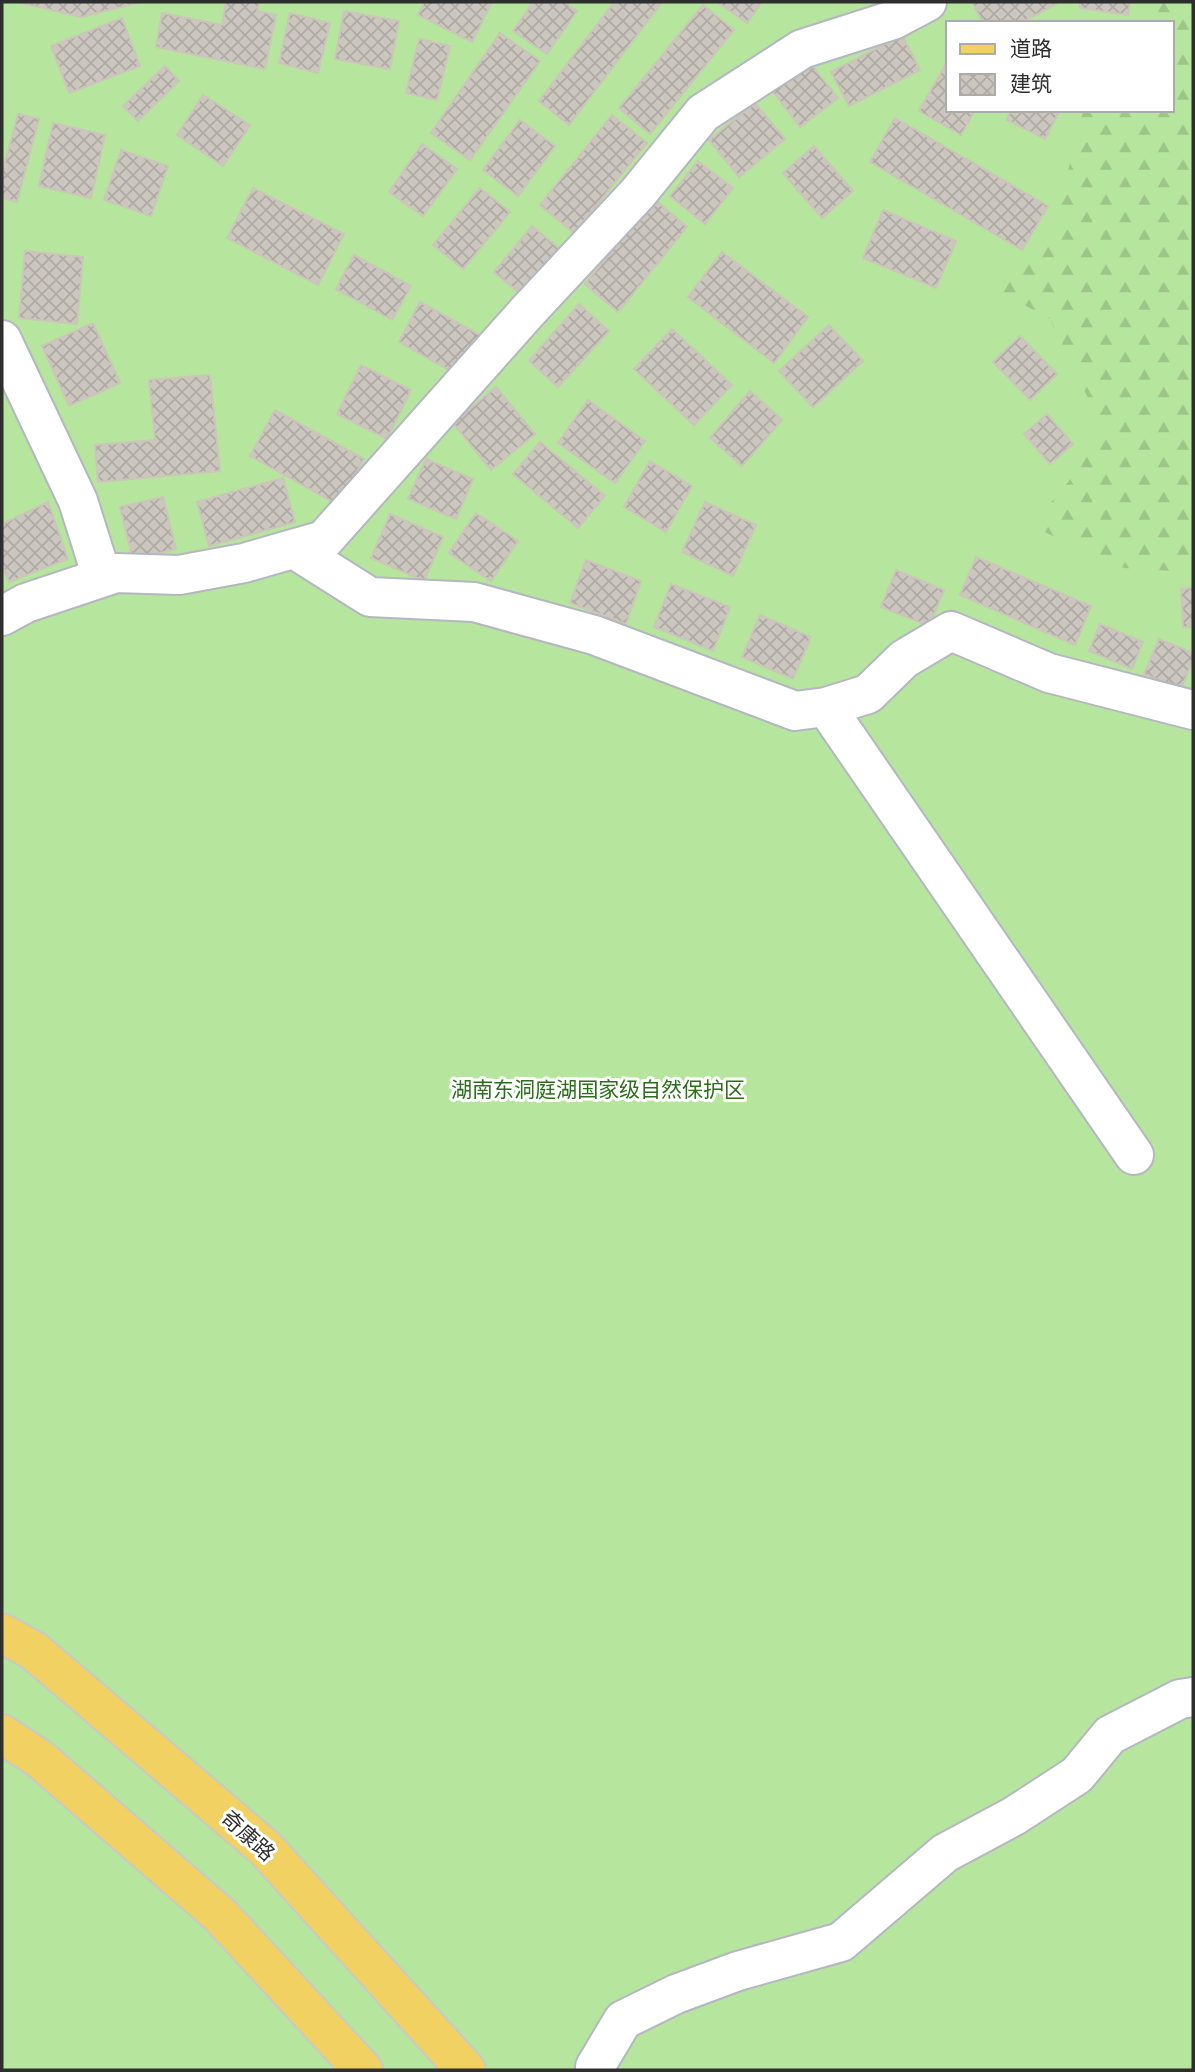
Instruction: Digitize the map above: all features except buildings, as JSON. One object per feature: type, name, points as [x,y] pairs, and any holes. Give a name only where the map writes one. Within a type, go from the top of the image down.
[{"type":"main road","name":"奇康路","points":[[2,1633],[34,1651],[265,1848],[466,2070]]},
{"type":"main road","points":[[2,1734],[40,1759],[219,1915],[363,2070]]},
{"type":"street","points":[[2,615],[26,603],[116,573],[179,575],[244,564],[324,540],[638,192],[703,113],[802,49],[893,20],[928,2]]},
{"type":"street","points":[[2,340],[78,501],[102,577]]},
{"type":"street","points":[[294,549],[370,597],[474,602],[594,635],[795,711],[825,707],[868,694],[904,659],[951,631],[1049,673],[1193,710]]},
{"type":"street","points":[[825,707],[1134,1155]]},
{"type":"street","points":[[596,2070],[595,2067],[623,2020],[676,1994],[726,1976],[841,1942],[945,1853],[1014,1816],[1077,1775],[1110,1735],[1180,1699],[1193,1698]]},
{"type":"green space","name":"湖南东洞庭湖国家级自然保护区","points":[[2,2],[1193,2],[1193,2070],[2,2070]]},
{"type":"green space","points":[[1147,2],[1193,2],[1193,556],[1188,572],[1124,568],[1031,526],[1069,481],[1100,423],[1050,319],[991,287],[1051,240],[1083,112],[1174,112],[1174,21],[1143,21]]}]
